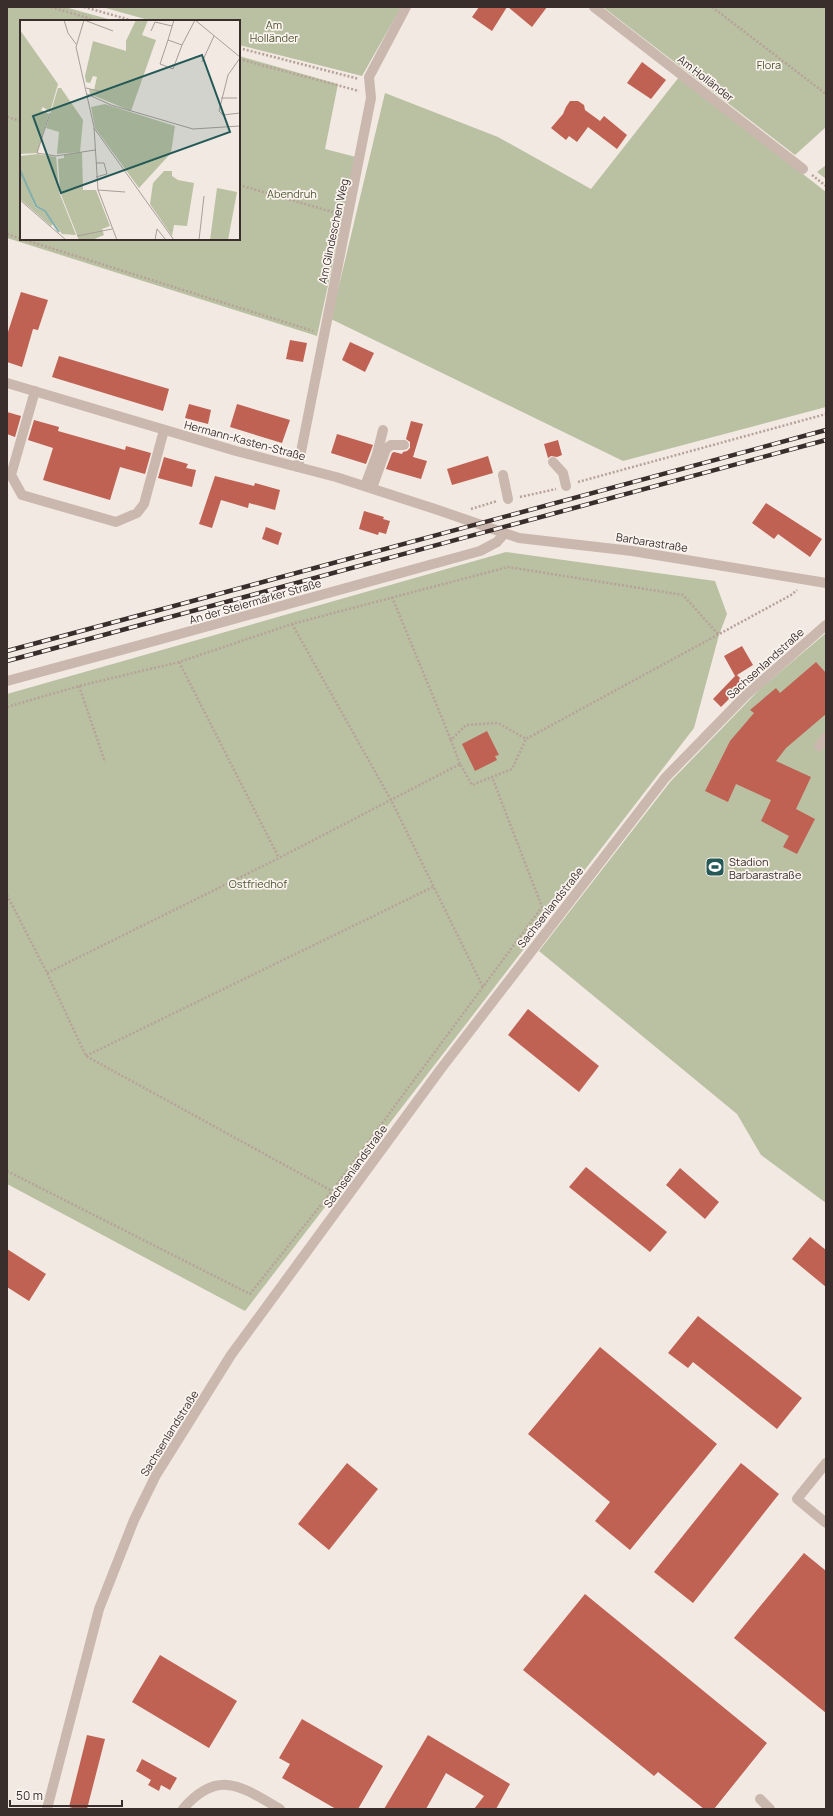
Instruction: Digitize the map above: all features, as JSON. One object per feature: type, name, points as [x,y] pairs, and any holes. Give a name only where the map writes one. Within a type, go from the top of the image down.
[{"type":"street","name":"Am Glindeschen Weg","points":[[298,467],[371,94],[369,82],[371,70],[406,7]]},
{"type":"street","name":"Am Holländer","points":[[594,7],[803,169]]},
{"type":"street","name":"Hermann-Kasten-Straße","points":[[7,383],[164,430],[369,487],[476,524]]},
{"type":"street","points":[[35,391],[11,475],[22,495],[116,522],[137,513],[144,504],[164,430]]},
{"type":"street","points":[[369,487],[383,430]]},
{"type":"street","points":[[369,487],[386,448],[391,445],[404,445]]},
{"type":"street","points":[[553,462],[563,473],[566,486]]},
{"type":"street","points":[[503,475],[508,499]]},
{"type":"street","name":"Barbarastraße","points":[[476,524],[504,534],[536,541],[632,550],[826,583]]},
{"type":"street","name":"An der Steiermärker Straße","points":[[7,681],[224,623],[286,604],[480,551],[497,542],[504,534]]},
{"type":"street","name":"Sachsenlandstraße","points":[[47,1809],[100,1609],[131,1527],[156,1475],[231,1356],[440,1070],[665,778],[746,695],[826,625]]},
{"type":"street","points":[[819,746],[826,737]]},
{"type":"street","points":[[826,1463],[797,1499],[826,1523]]},
{"type":"street","points":[[183,1809],[194,1797],[207,1788],[222,1784],[237,1785],[280,1809]]},
{"type":"street","points":[[760,1799],[770,1809]]},
{"type":"path","points":[[51,7],[95,20]]},
{"type":"path","points":[[84,7],[129,20]]},
{"type":"path","points":[[712,7],[826,94]]},
{"type":"path","points":[[240,48],[369,82]]},
{"type":"path","points":[[240,59],[371,94]]},
{"type":"path","points":[[7,117],[20,121]]},
{"type":"path","points":[[803,169],[826,186]]},
{"type":"path","points":[[240,185],[348,217]]},
{"type":"path","points":[[7,234],[20,238]]},
{"type":"path","points":[[25,240],[324,334]]},
{"type":"path","points":[[460,518],[474,507],[541,493],[826,414]]},
{"type":"path","points":[[7,707],[79,686],[179,662],[292,624],[508,567],[683,595],[719,635]]},
{"type":"path","points":[[392,597],[460,764],[472,785],[512,769],[526,739],[791,595],[804,579]]},
{"type":"path","points":[[292,624],[391,800],[483,987]]},
{"type":"path","points":[[179,662],[279,858]]},
{"type":"path","points":[[79,686],[105,762]]},
{"type":"path","points":[[451,740],[466,725],[498,723],[526,739]]},
{"type":"path","points":[[47,973],[279,858],[460,764]]},
{"type":"path","points":[[7,1170],[250,1294],[332,1191],[542,906],[492,777]]},
{"type":"path","points":[[86,1056],[433,887]]},
{"type":"path","points":[[7,895],[47,973],[86,1056],[332,1191]]},
{"type":"green space","name":"Abendruh","points":[[7,7],[65,7],[111,20],[20,20],[20,240],[240,240],[240,56],[338,84],[325,149],[356,157],[317,336],[7,238]]},
{"type":"green space","points":[[102,7],[401,7],[362,76],[240,45],[240,20],[148,20]]},
{"type":"green space","name":"Flora","points":[[603,7],[826,7],[826,127],[795,155]]},
{"type":"green space","points":[[679,77],[826,192],[826,407],[623,461],[331,319],[385,93],[498,137],[591,189]]},
{"type":"green space","points":[[826,165],[826,179],[817,172]]},
{"type":"green space","name":"Ostfriedhof","points":[[506,552],[715,581],[727,614],[719,635],[694,728],[245,1311],[7,1184],[7,694]]},
{"type":"green space","name":"Stadion Barbarastraße","points":[[826,633],[826,1203],[761,1155],[737,1114],[539,951],[670,782],[760,689]]},
{"type":"building","points":[[479,7],[507,7],[492,31],[472,17]]},
{"type":"building","points":[[508,7],[547,7],[532,27]]},
{"type":"building","points":[[642,62],[666,80],[651,99],[627,83]]},
{"type":"building","points":[[570,101],[578,101],[584,105],[585,110],[600,121],[604,116],[627,135],[617,149],[588,127],[577,142],[569,136],[566,140],[551,128],[563,114]]},
{"type":"building","points":[[21,292],[48,300],[38,330],[33,329],[22,367],[7,362],[7,335]]},
{"type":"building","points":[[290,340],[307,343],[303,362],[286,359]]},
{"type":"building","points":[[350,342],[374,353],[365,372],[342,360]]},
{"type":"building","points":[[59,356],[169,389],[163,411],[52,377]]},
{"type":"building","points":[[189,404],[211,410],[208,424],[185,418]]},
{"type":"building","points":[[237,404],[290,420],[282,443],[230,427]]},
{"type":"building","points":[[7,412],[21,416],[15,437],[7,434]]},
{"type":"building","points":[[34,420],[59,427],[58,431],[125,450],[126,446],[151,453],[145,474],[120,467],[110,500],[43,480],[53,448],[28,440]]},
{"type":"building","points":[[411,421],[423,424],[413,457],[427,461],[421,479],[386,469],[392,453],[402,454],[410,448],[410,442],[406,439]]},
{"type":"building","points":[[337,434],[373,445],[366,464],[331,453]]},
{"type":"building","points":[[558,440],[562,455],[557,457],[551,456],[548,458],[544,444]]},
{"type":"building","points":[[488,456],[493,473],[452,485],[447,469]]},
{"type":"building","points":[[164,457],[188,464],[186,468],[196,470],[192,487],[158,478]]},
{"type":"building","points":[[215,476],[254,486],[255,483],[280,490],[275,510],[249,503],[248,508],[221,500],[212,528],[199,524]]},
{"type":"building","points":[[766,503],[822,539],[810,557],[778,534],[774,539],[752,523]]},
{"type":"building","points":[[364,511],[384,517],[383,519],[390,521],[386,534],[379,532],[378,535],[359,529]]},
{"type":"building","points":[[266,527],[282,533],[278,545],[262,539]]},
{"type":"building","points":[[742,646],[753,665],[737,675],[745,683],[721,707],[713,699],[736,675],[735,676],[724,656]]},
{"type":"building","points":[[816,662],[826,673],[826,714],[786,748],[776,761],[811,777],[796,809],[815,819],[797,854],[783,847],[789,836],[761,821],[771,800],[736,784],[728,802],[705,791],[730,741],[754,713],[750,710],[776,688],[780,693]]},
{"type":"building","points":[[487,731],[499,755],[495,756],[497,760],[475,771],[462,744]]},
{"type":"building","points":[[528,1009],[599,1066],[579,1092],[508,1035]]},
{"type":"building","points":[[586,1167],[667,1232],[650,1252],[569,1187]]},
{"type":"building","points":[[680,1168],[719,1202],[705,1219],[666,1185]]},
{"type":"building","points":[[810,1237],[826,1250],[826,1287],[792,1259]]},
{"type":"building","points":[[7,1249],[46,1274],[29,1301],[7,1287]]},
{"type":"building","points":[[698,1316],[802,1398],[777,1429],[693,1362],[688,1368],[668,1353]]},
{"type":"building","points":[[600,1347],[717,1444],[630,1550],[595,1521],[610,1502],[528,1434]]},
{"type":"building","points":[[347,1463],[378,1489],[329,1550],[298,1524]]},
{"type":"building","points":[[741,1463],[779,1494],[693,1603],[654,1572]]},
{"type":"building","points":[[804,1553],[826,1571],[826,1713],[734,1638]]},
{"type":"building","points":[[585,1594],[767,1743],[714,1809],[704,1809],[658,1772],[654,1776],[523,1670]]},
{"type":"building","points":[[160,1655],[237,1701],[209,1748],[132,1702]]},
{"type":"building","points":[[302,1719],[383,1766],[358,1809],[336,1809],[282,1778],[290,1764],[279,1758]]},
{"type":"building","points":[[87,1735],[105,1739],[87,1809],[76,1809],[69,1807]]},
{"type":"building","points":[[428,1735],[510,1784],[496,1809],[474,1809],[484,1796],[446,1773],[426,1809],[384,1809]]},
{"type":"building","points":[[142,1759],[177,1778],[170,1790],[161,1785],[159,1791],[148,1785],[151,1780],[136,1771]]},
{"type":"railway","points":[[7,651],[826,430]]},
{"type":"railway","points":[[7,661],[826,440]]},
{"type":"place","name":"Stadion Barbarastraße","points":[[715,867]]}]
